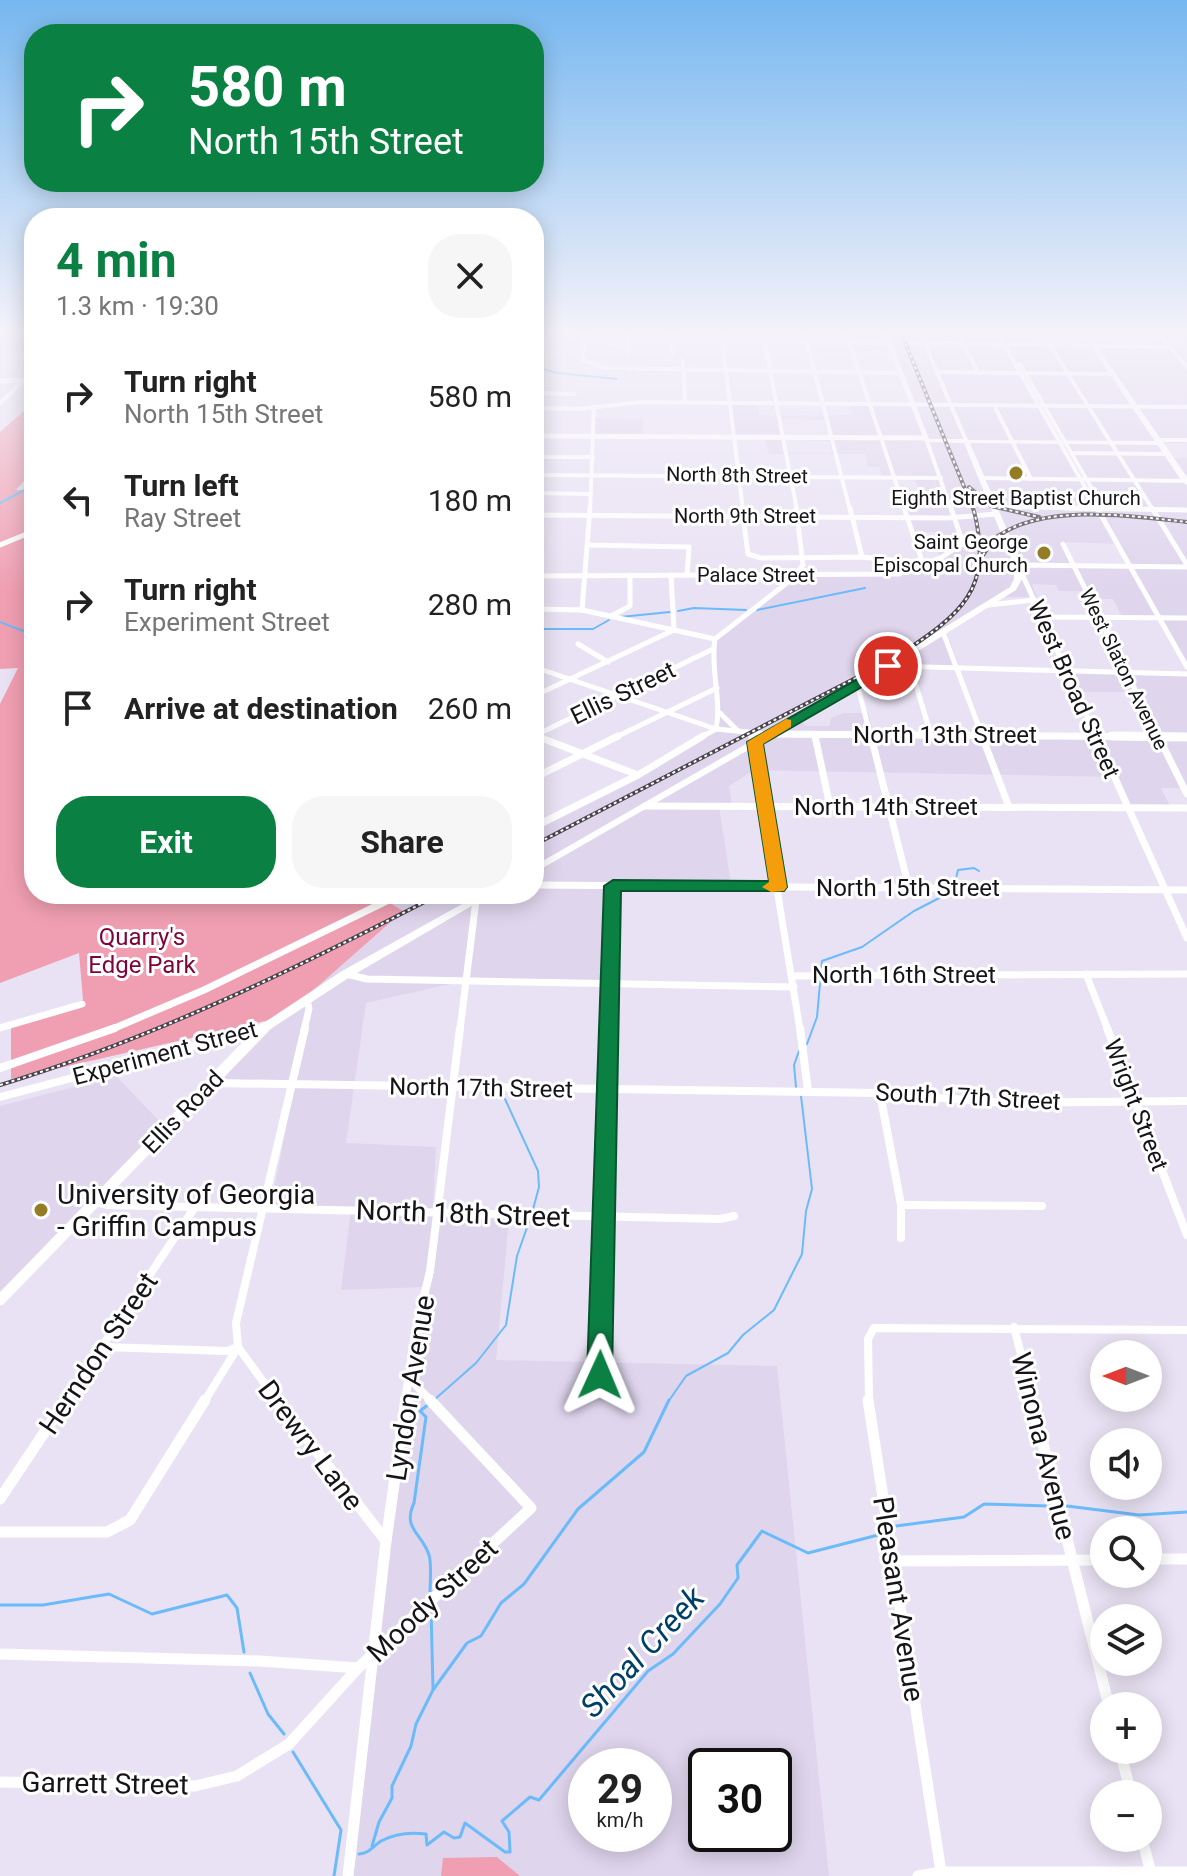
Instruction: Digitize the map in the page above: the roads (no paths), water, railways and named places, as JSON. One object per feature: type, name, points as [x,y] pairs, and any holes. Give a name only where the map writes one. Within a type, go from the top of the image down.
[{"type":"main road","points":[[918,418],[926,439],[1187,442]]},
{"type":"main road","points":[[1143,418],[1186,481]]},
{"type":"main road","name":"West Broad Street","points":[[966,440],[1018,565]]},
{"type":"main road","points":[[1005,533],[1007,552],[1018,579]]},
{"type":"main road","points":[[544,864],[753,738],[768,734],[888,666],[1001,597],[1013,588],[1018,579],[1018,565]]},
{"type":"main road","name":"Experiment Street","points":[[0,1097],[265,1027],[346,974],[469,904]]},
{"type":"street","points":[[582,610],[594,418]]},
{"type":"street","points":[[731,418],[747,550],[752,557],[862,557],[924,563]]},
{"type":"street","points":[[544,822],[638,775],[716,729],[720,713],[713,649],[715,639],[795,575],[805,558],[778,418]]},
{"type":"street","points":[[826,418],[862,557]]},
{"type":"street","points":[[873,418],[919,558],[924,563]]},
{"type":"street","points":[[956,418],[966,440]]},
{"type":"street","points":[[1000,418],[1029,479]]},
{"type":"street","points":[[1048,418],[1091,501],[1187,667]]},
{"type":"street","points":[[1095,418],[1187,566]]},
{"type":"street","points":[[544,436],[926,439],[956,517]]},
{"type":"street","points":[[1060,440],[1087,479],[1099,501],[1097,507]]},
{"type":"street","points":[[1071,453],[1168,454]]},
{"type":"street","points":[[544,457],[593,457]]},
{"type":"street","points":[[1177,468],[1187,471]]},
{"type":"street","name":"North 8th Street","points":[[544,475],[941,478]]},
{"type":"street","points":[[982,478],[1186,481]]},
{"type":"street","points":[[544,493],[591,494]]},
{"type":"street","name":"North 9th Street","points":[[544,515],[956,517],[995,510],[1097,507],[1187,510]]},
{"type":"street","name":"Palace Street","points":[[544,576],[892,575],[942,557],[963,543],[956,517]]},
{"type":"street","points":[[0,545],[24,535]]},
{"type":"street","name":"West Slaton Avenue","points":[[1063,544],[1187,794]]},
{"type":"street","points":[[588,545],[689,547],[687,575]]},
{"type":"street","points":[[1018,565],[1187,566]]},
{"type":"street","name":"West Broad Street","points":[[1018,565],[1187,938]]},
{"type":"street","points":[[610,617],[630,606],[630,575]]},
{"type":"street","points":[[671,575],[674,630]]},
{"type":"street","points":[[1001,597],[1016,600]]},
{"type":"street","points":[[988,605],[1034,600]]},
{"type":"street","points":[[544,609],[582,610],[715,639]]},
{"type":"street","points":[[1042,617],[1187,618]]},
{"type":"street","points":[[544,691],[674,630]]},
{"type":"street","points":[[943,632],[960,670],[1009,807]]},
{"type":"street","points":[[578,644],[608,662]]},
{"type":"street","name":"Ellis Street","points":[[544,731],[713,649]]},
{"type":"street","points":[[888,666],[1187,674]]},
{"type":"street","points":[[911,669],[931,735]]},
{"type":"street","points":[[544,670],[716,729],[738,731],[753,738],[793,976]]},
{"type":"street","points":[[857,683],[909,888]]},
{"type":"street","points":[[544,773],[717,688]]},
{"type":"street","points":[[720,713],[738,731]]},
{"type":"street","name":"North 13th Street","points":[[768,734],[1187,737]]},
{"type":"street","points":[[814,734],[830,806]]},
{"type":"street","points":[[544,740],[638,775]]},
{"type":"street","name":"North 14th Street","points":[[645,806],[1187,808]]},
{"type":"street","name":"North 15th Street","points":[[544,885],[1187,890]]},
{"type":"street","points":[[600,1375],[613,886]]},
{"type":"street","points":[[0,1068],[83,1042],[163,1010],[380,904]]},
{"type":"street","name":"Lyndon Avenue","points":[[348,1876],[386,1541],[415,1334],[430,1271],[476,904]]},
{"type":"street","name":"North 16th Street","points":[[346,974],[367,979],[794,987],[793,976],[1187,974]]},
{"type":"street","name":"Wright Street","points":[[1086,974],[1187,1235]]},
{"type":"street","points":[[794,987],[808,1091]]},
{"type":"street","points":[[0,1532],[107,1532],[130,1520],[238,1347],[236,1323],[309,1009],[307,999]]},
{"type":"street","points":[[0,1028],[82,1004]]},
{"type":"street","name":"Ellis Road","points":[[0,1300],[265,1027]]},
{"type":"street","name":"North 17th Street","points":[[213,1083],[608,1091],[796,1091]]},
{"type":"street","name":"South 17th Street","points":[[796,1091],[880,1093],[967,1102],[1187,1101]]},
{"type":"street","points":[[880,1093],[901,1205],[901,1238]]},
{"type":"street","name":"North 18th Street","points":[[96,1202],[603,1217],[720,1219],[734,1216]]},
{"type":"street","points":[[901,1205],[1042,1206]]},
{"type":"street","name":"Herndon Street","points":[[0,1499],[195,1207]]},
{"type":"street","points":[[1014,1327],[1187,1330]]},
{"type":"street","name":"Pleasant Avenue","points":[[941,1872],[868,1397],[865,1363],[868,1339],[874,1328],[1014,1327]]},
{"type":"street","name":"Winona Avenue","points":[[1014,1327],[1106,1692]]},
{"type":"street","points":[[103,1347],[227,1351],[238,1347]]},
{"type":"street","name":"Drewry Lane","points":[[238,1347],[386,1541]]},
{"type":"street","name":"Moody Street","points":[[0,1654],[260,1661],[358,1668],[531,1508],[409,1378]]},
{"type":"street","points":[[1162,1559],[1187,1559]]},
{"type":"street","points":[[894,1561],[1090,1560]]},
{"type":"street","name":"Garrett Street","points":[[0,1782],[195,1786],[237,1776],[289,1744],[358,1668]]},
{"type":"street","points":[[1146,1852],[1151,1873]]},
{"type":"street","points":[[918,1876],[941,1872],[1120,1875],[1187,1872]]},
{"type":"waterway","points":[[0,503],[24,490]]},
{"type":"waterway","points":[[757,610],[865,588]]},
{"type":"waterway","points":[[678,611],[694,608],[746,610]]},
{"type":"waterway","points":[[620,617],[670,612]]},
{"type":"waterway","points":[[544,629],[593,629],[609,620]]},
{"type":"waterway","points":[[0,622],[24,630]]},
{"type":"waterway","points":[[954,887],[958,870],[974,868],[979,871]]},
{"type":"waterway","points":[[807,1044],[817,1017],[822,961],[862,947],[914,911],[951,892]]},
{"type":"waterway","points":[[796,1087],[794,1065],[799,1051]]},
{"type":"waterway","points":[[668,1402],[686,1376],[728,1353],[743,1335],[774,1310],[802,1254],[806,1211],[812,1189],[801,1096]]},
{"type":"waterway","points":[[505,1099],[538,1171],[539,1187],[532,1213]]},
{"type":"waterway","points":[[434,1400],[476,1363],[506,1325],[517,1256],[530,1219]]},
{"type":"waterway","points":[[372,1846],[379,1822],[392,1798],[392,1786],[411,1746],[416,1724],[433,1690],[467,1643],[481,1636],[501,1603],[524,1584],[578,1509],[644,1452],[668,1402]]},
{"type":"waterway","points":[[429,1404],[420,1411],[426,1417],[410,1519],[429,1555],[430,1593]]},
{"type":"waterway","name":"Shoal Creek","points":[[896,1526],[964,1517],[984,1504],[1049,1506]]},
{"type":"waterway","name":"Shoal Creek","points":[[1067,1506],[1139,1515],[1187,1512]]},
{"type":"waterway","name":"Shoal Creek","points":[[359,1854],[381,1841],[403,1834],[426,1834],[427,1845],[444,1832],[454,1838],[460,1837],[465,1823],[505,1852],[510,1852],[509,1832],[502,1821],[530,1797],[539,1800],[648,1671],[673,1654],[720,1604],[738,1578],[737,1565],[762,1531],[808,1553],[882,1534]]},
{"type":"waterway","points":[[0,1605],[43,1605],[109,1594],[152,1614],[227,1595],[237,1608],[244,1652]]},
{"type":"waterway","points":[[431,1608],[433,1689]]},
{"type":"waterway","points":[[250,1673],[268,1714],[284,1734]]},
{"type":"waterway","points":[[293,1752],[341,1830],[334,1876]]},
{"type":"railway","points":[[544,840],[898,656],[955,613],[975,581],[979,539],[974,511],[936,418]]},
{"type":"railway","points":[[969,487],[991,506],[1039,517]]},
{"type":"railway","points":[[983,555],[998,536],[1040,519],[1090,514],[1187,522]]},
{"type":"railway","points":[[0,1085],[114,1046],[224,1000],[420,904]]},
{"type":"place","name":"Eighth Street Baptist Church","points":[[1016,473]]},
{"type":"place","name":"Saint George Episcopal Church","points":[[1044,553]]},
{"type":"place","name":"University of Georgia - Griffin Campus","points":[[41,1210]]},
{"type":"park label","name":"Quarry's Edge Park","points":[[142,951]]}]
